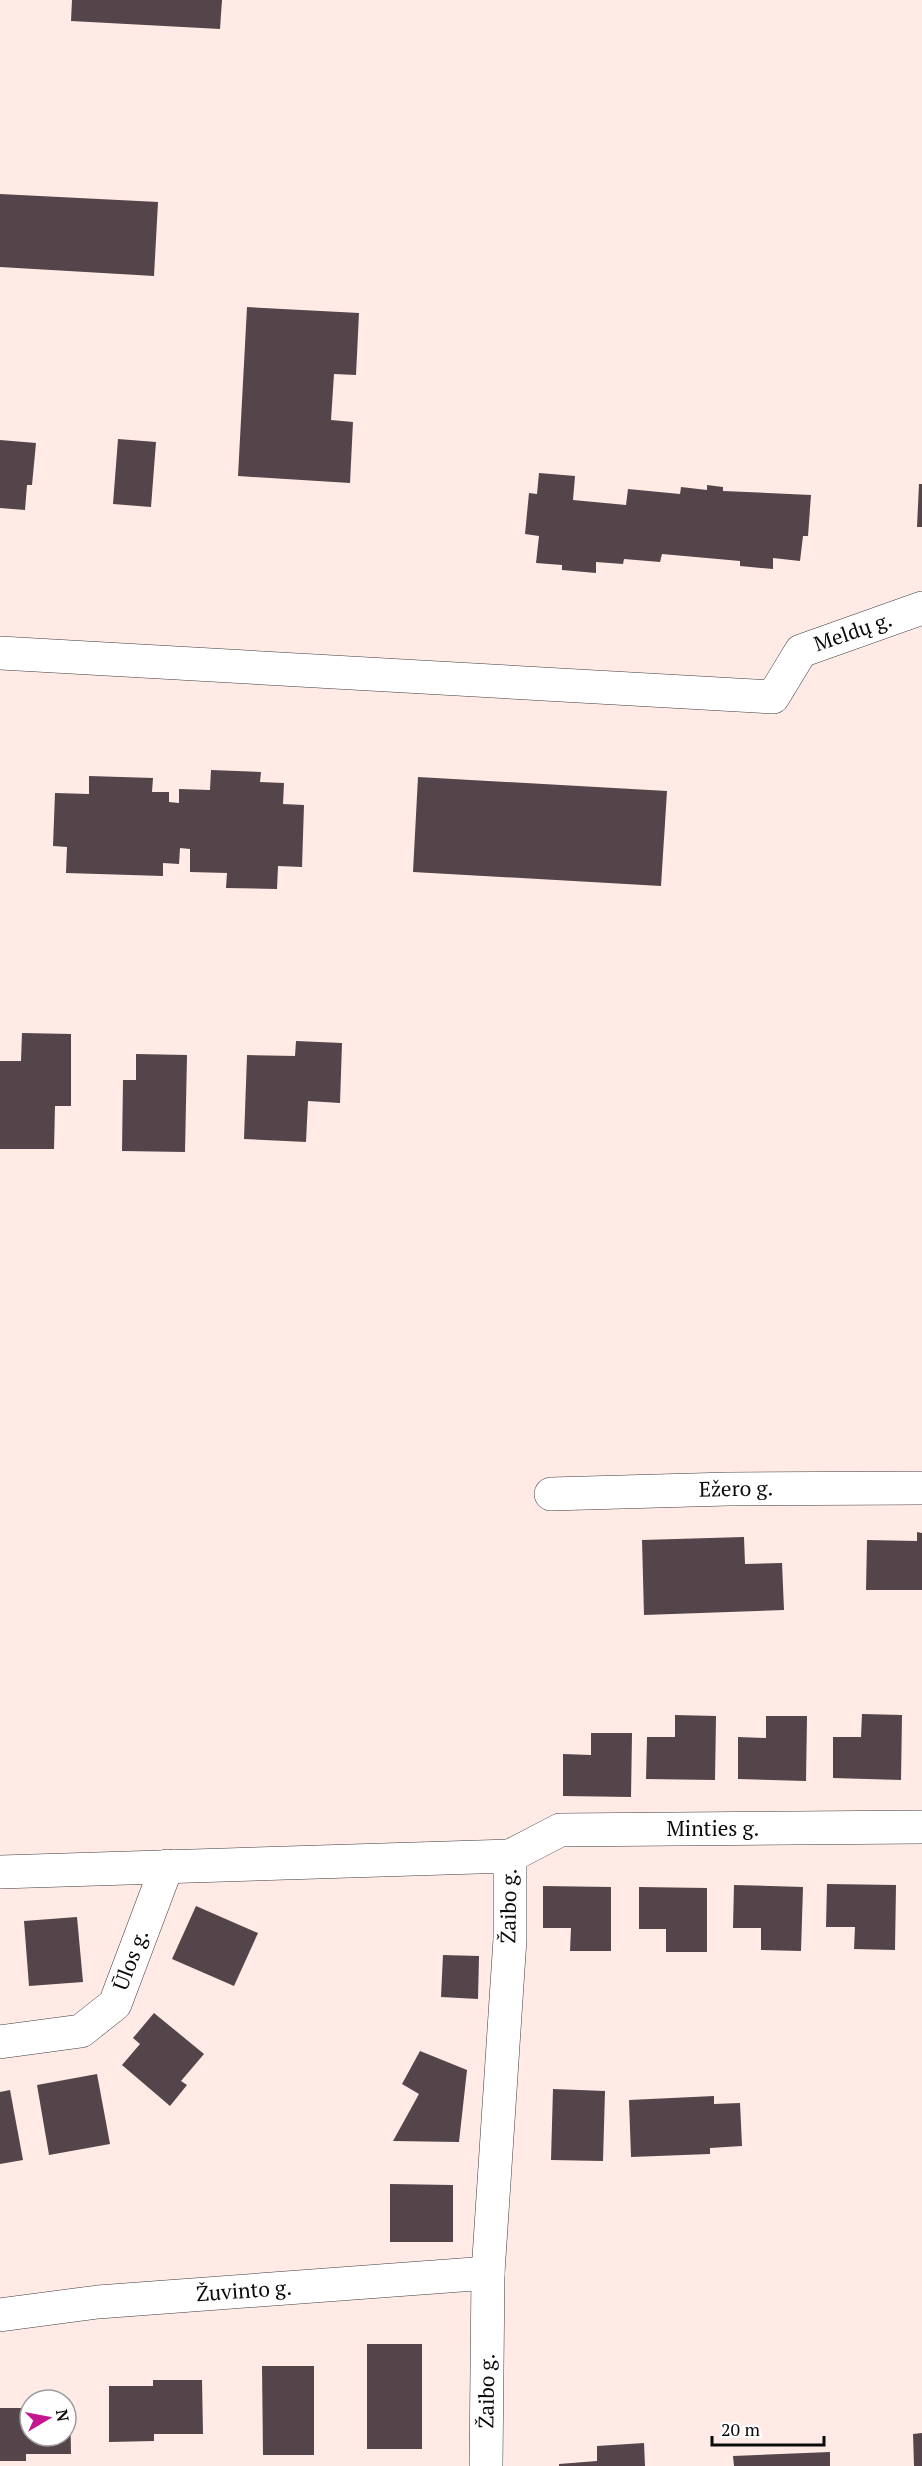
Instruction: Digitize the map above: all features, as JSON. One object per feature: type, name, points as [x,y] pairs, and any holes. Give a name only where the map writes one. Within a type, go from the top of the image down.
[{"type":"street","name":"Meldų g.","points":[[0,653],[773,697],[801,651],[922,608]]},
{"type":"street","name":"Ežero g.","points":[[551,1494],[728,1489],[922,1488]]},
{"type":"street","name":"Minties g.","points":[[510,1856],[560,1830],[922,1827]]},
{"type":"street","name":"Žaibo g.","points":[[0,1872],[510,1856],[510,1939],[488,2273],[486,2466]]},
{"type":"street","name":"Ūlos g.","points":[[0,2042],[81,2031],[115,2004],[167,1866]]},
{"type":"street","name":"Žuvinto g.","points":[[0,2315],[98,2302],[488,2273]]},
{"type":"building","points":[[72,0],[222,0],[220,29],[71,21]]},
{"type":"building","points":[[0,194],[158,202],[154,276],[0,267]]},
{"type":"building","points":[[247,307],[359,313],[356,375],[334,374],[331,420],[353,422],[350,483],[238,476]]},
{"type":"building","points":[[118,439],[156,442],[151,507],[113,504]]},
{"type":"building","points":[[0,440],[36,443],[32,485],[27,485],[25,510],[0,508]]},
{"type":"building","points":[[539,473],[575,476],[573,500],[626,505],[628,489],[680,494],[681,487],[707,490],[707,485],[723,487],[723,491],[811,495],[808,536],[803,536],[800,561],[773,558],[773,569],[740,566],[740,561],[662,554],[660,562],[624,559],[623,564],[596,562],[596,573],[562,570],[562,565],[536,563],[539,536],[525,534],[529,493],[537,494]]},
{"type":"building","points":[[919,484],[922,484],[922,527],[917,527]]},
{"type":"building","points":[[211,770],[261,772],[260,782],[284,783],[283,804],[304,805],[302,867],[278,866],[277,889],[226,888],[227,873],[190,872],[190,849],[180,848],[179,864],[163,863],[163,876],[66,873],[67,847],[53,846],[55,793],[89,794],[89,776],[153,778],[152,792],[169,792],[169,802],[179,803],[179,789],[210,790]]},
{"type":"building","points":[[418,777],[667,791],[661,886],[413,872]]},
{"type":"building","points":[[22,1033],[71,1034],[71,1106],[55,1106],[54,1149],[0,1149],[0,1061],[21,1061]]},
{"type":"building","points":[[296,1041],[342,1043],[340,1103],[308,1101],[306,1142],[244,1139],[247,1055],[295,1056]]},
{"type":"building","points":[[136,1054],[187,1055],[185,1152],[122,1151],[123,1080],[136,1080]]},
{"type":"building","points":[[917,1532],[922,1533],[922,1590],[866,1590],[867,1540],[917,1541]]},
{"type":"building","points":[[744,1537],[745,1564],[782,1563],[784,1610],[644,1615],[642,1540]]},
{"type":"building","points":[[862,1714],[902,1715],[901,1780],[833,1778],[833,1737],[861,1737]]},
{"type":"building","points":[[675,1715],[716,1716],[715,1780],[646,1779],[647,1737],[675,1737]]},
{"type":"building","points":[[766,1716],[807,1716],[806,1781],[738,1779],[738,1737],[766,1738]]},
{"type":"building","points":[[591,1733],[632,1733],[631,1797],[563,1796],[563,1754],[591,1755]]},
{"type":"building","points":[[827,1884],[896,1885],[895,1950],[854,1949],[855,1927],[826,1927]]},
{"type":"building","points":[[734,1885],[803,1887],[801,1951],[761,1950],[761,1928],[733,1928]]},
{"type":"building","points":[[543,1886],[611,1887],[611,1951],[570,1951],[571,1928],[543,1928]]},
{"type":"building","points":[[639,1887],[707,1888],[707,1952],[666,1952],[666,1929],[639,1929]]},
{"type":"building","points":[[196,1906],[258,1933],[234,1986],[172,1959]]},
{"type":"building","points":[[77,1917],[83,1982],[29,1986],[24,1921]]},
{"type":"building","points":[[443,1955],[479,1956],[478,1999],[441,1997]]},
{"type":"building","points":[[154,2013],[204,2054],[181,2081],[187,2085],[170,2106],[122,2065],[140,2044],[133,2038]]},
{"type":"building","points":[[420,2051],[467,2070],[459,2142],[393,2141],[419,2094],[402,2084]]},
{"type":"building","points":[[97,2074],[110,2144],[49,2155],[37,2085]]},
{"type":"building","points":[[553,2089],[605,2091],[603,2161],[551,2160]]},
{"type":"building","points":[[10,2090],[23,2160],[0,2164],[0,2092]]},
{"type":"building","points":[[714,2096],[714,2104],[740,2103],[742,2146],[710,2148],[710,2154],[631,2157],[629,2100]]},
{"type":"building","points":[[390,2184],[453,2185],[453,2242],[390,2242]]},
{"type":"building","points":[[367,2344],[422,2344],[422,2449],[367,2449]]},
{"type":"building","points":[[262,2366],[314,2366],[314,2455],[263,2455]]},
{"type":"building","points":[[153,2380],[202,2380],[203,2434],[154,2434],[154,2441],[109,2442],[109,2386],[153,2386]]},
{"type":"building","points":[[0,2408],[18,2408],[18,2448],[71,2448],[71,2454],[26,2454],[26,2461],[0,2461]]},
{"type":"building","points":[[922,2433],[922,2466],[914,2466],[913,2434]]},
{"type":"building","points":[[644,2443],[645,2466],[559,2466],[559,2464],[597,2461],[597,2446]]},
{"type":"building","points":[[830,2452],[830,2466],[734,2466],[733,2456]]}]
